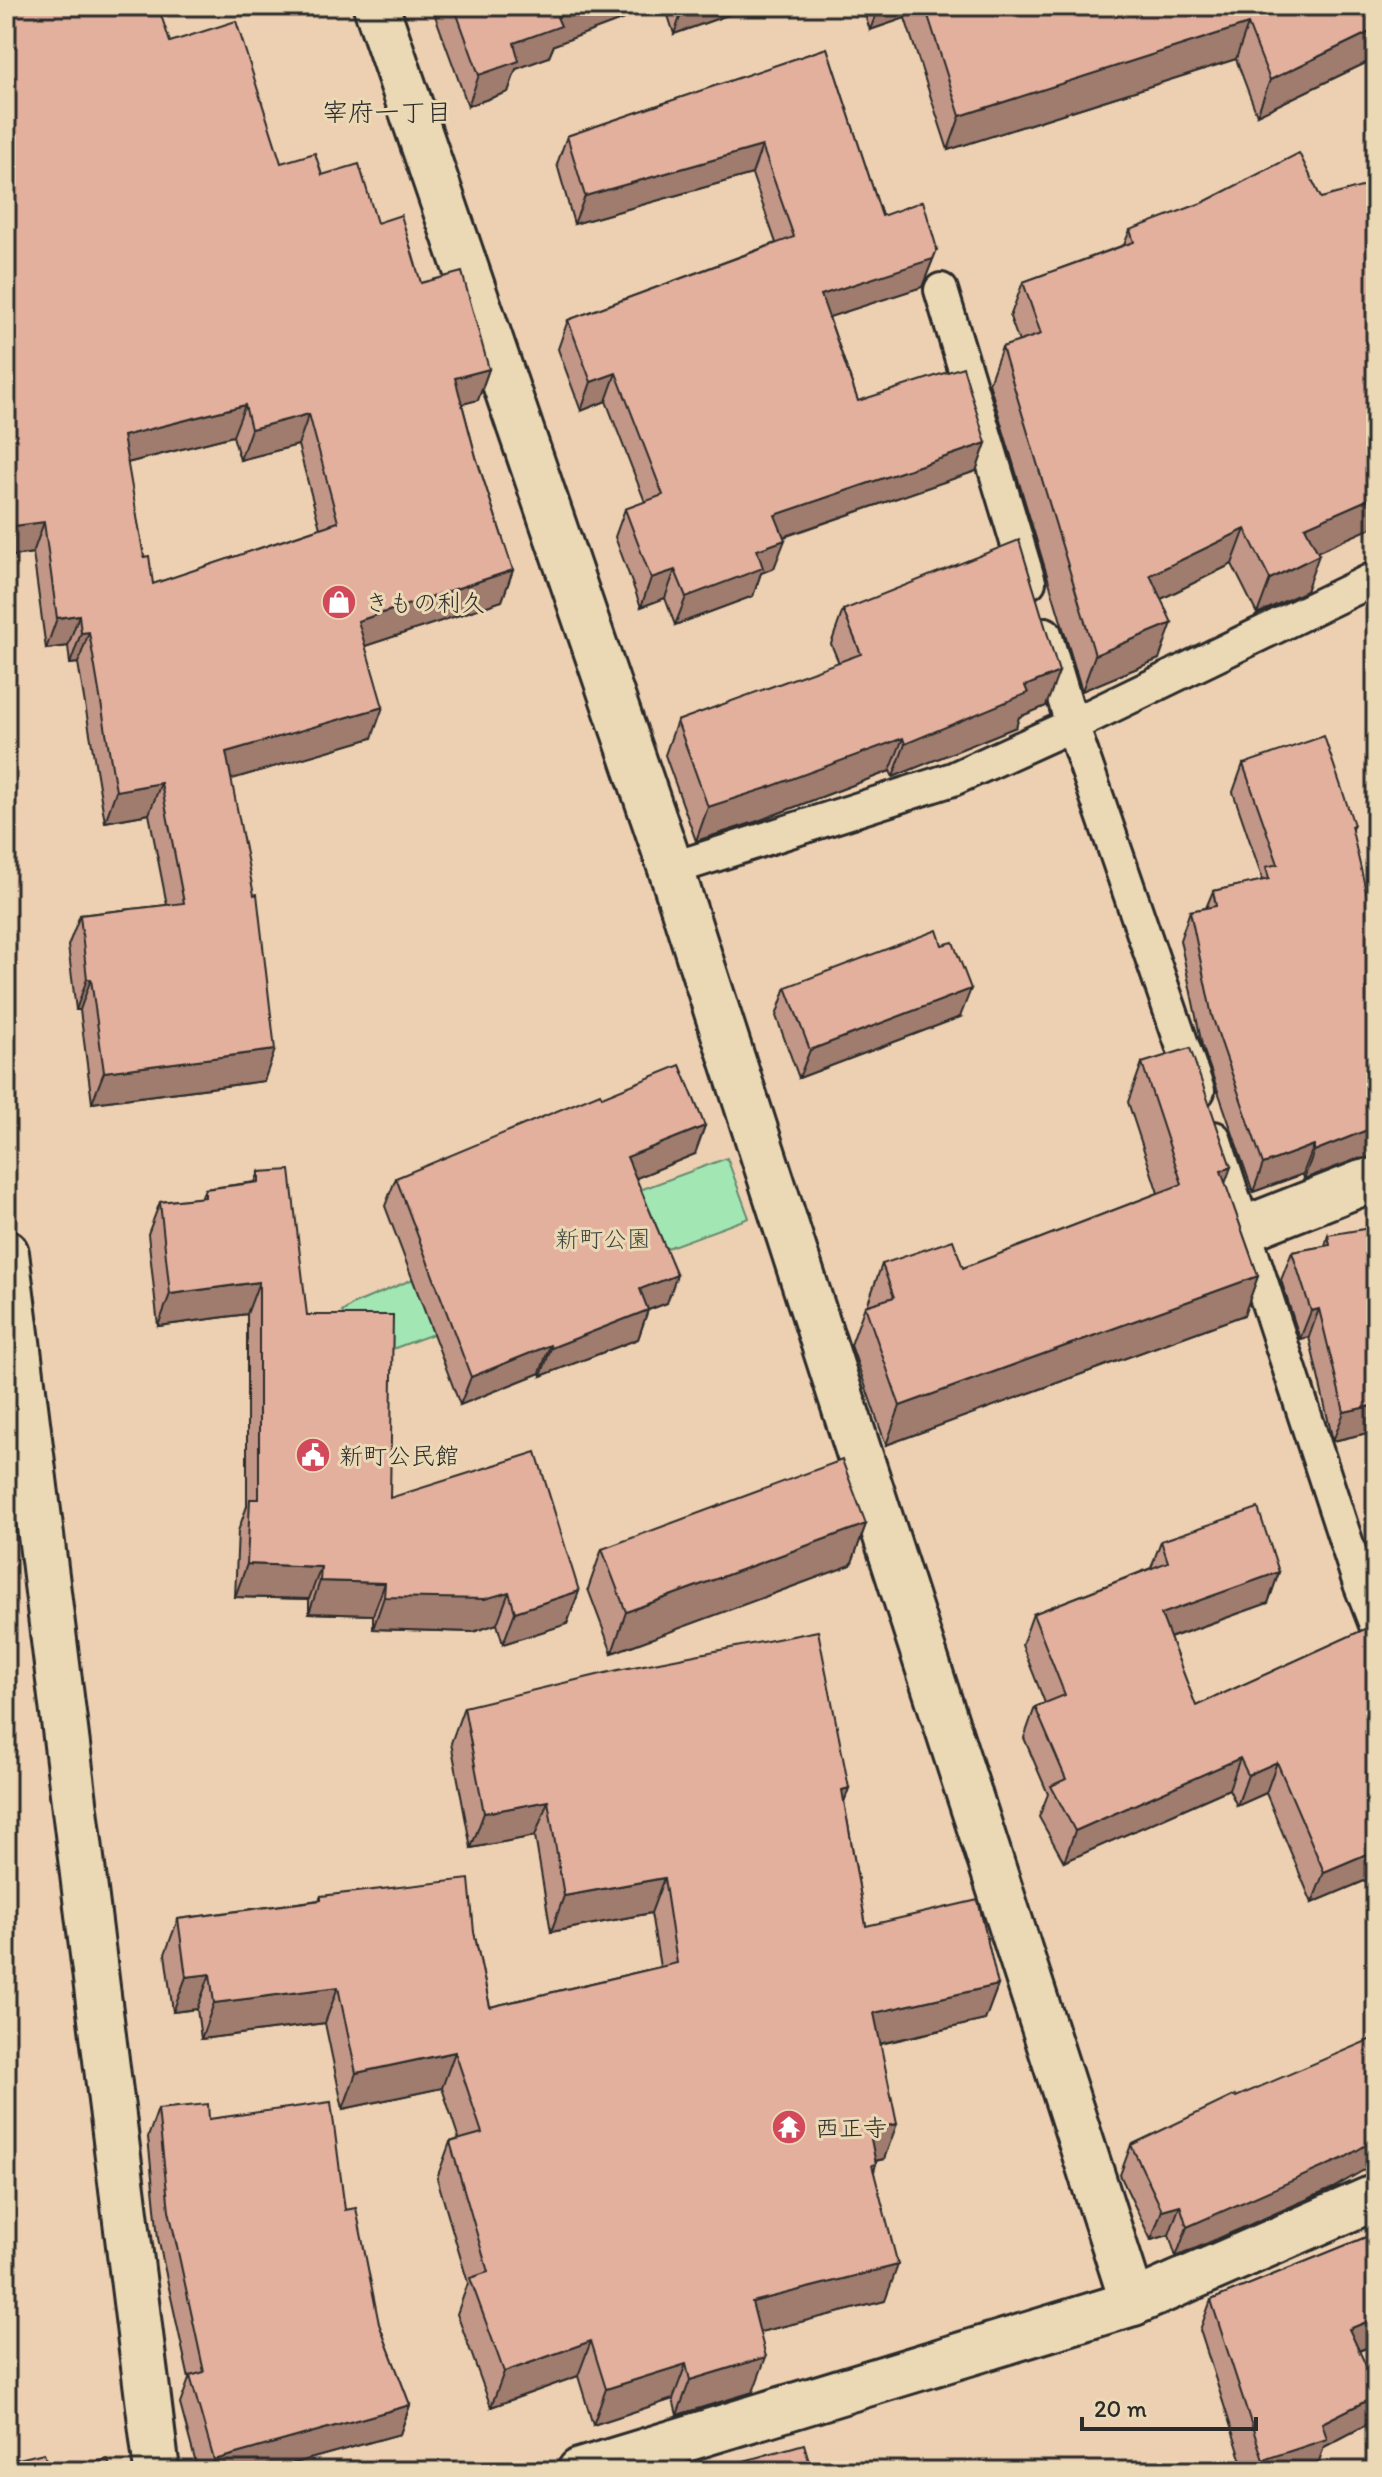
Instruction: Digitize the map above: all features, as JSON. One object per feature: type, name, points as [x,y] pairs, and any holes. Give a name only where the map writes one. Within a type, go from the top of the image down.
[{"type":"street","points":[[376,6],[671,869],[1133,2303]]},
{"type":"street","points":[[1245,1229],[1376,1180]]},
{"type":"street","points":[[6,1253],[157,2471]]},
{"type":"street","points":[[580,2471],[1133,2303],[1376,2197]]},
{"type":"lane","points":[[941,290],[1072,725],[1245,1229],[1376,1625]]},
{"type":"lane","points":[[671,869],[953,779],[1376,578]]},
{"type":"green space","name":"新町公園","points":[[727,1158],[749,1218],[376,1355],[342,1312],[354,1304],[520,1234]]},
{"type":"building","points":[[6,6],[158,6],[170,42],[236,21],[281,163],[315,153],[322,175],[359,164],[377,223],[401,215],[421,283],[462,272],[489,369],[455,378],[476,457],[513,570],[358,621],[383,707],[226,752],[254,895],[257,894],[275,1050],[104,1072],[91,979],[87,979],[80,915],[184,903],[161,783],[116,791],[89,632],[81,633],[79,615],[57,618],[44,522],[6,527]],"holes":[[[245,405],[251,429],[309,414],[338,522],[153,584],[149,556],[144,557],[123,436]]]},
{"type":"building","points":[[454,6],[587,6],[557,17],[561,26],[514,43],[519,61],[479,75]]},
{"type":"building","points":[[925,6],[1376,6],[1376,29],[1270,80],[1248,24],[960,116]]},
{"type":"building","points":[[827,48],[882,216],[923,201],[937,249],[933,259],[821,295],[858,401],[963,367],[986,443],[775,515],[785,540],[757,550],[763,568],[686,597],[675,570],[651,578],[625,509],[663,495],[616,373],[591,382],[568,320],[794,237],[762,146],[585,196],[567,136]]},
{"type":"building","points":[[1299,153],[1321,198],[1376,183],[1376,496],[1305,527],[1319,555],[1270,579],[1245,529],[1150,575],[1172,623],[1095,655],[1002,347],[1041,334],[1023,282],[1134,242],[1130,230],[1204,202]]},
{"type":"building","points":[[1019,540],[1059,672],[1025,686],[1028,693],[905,744],[903,738],[708,807],[677,721],[861,654],[843,610]]},
{"type":"building","points":[[1324,736],[1354,825],[1351,826],[1376,934],[1376,1129],[1314,1151],[1314,1145],[1263,1164],[1212,1016],[1190,911],[1216,906],[1213,891],[1269,879],[1266,867],[1278,864],[1243,764]]},
{"type":"building","points":[[937,930],[942,945],[953,942],[971,989],[810,1050],[786,987]]},
{"type":"building","points":[[1190,1048],[1231,1167],[1221,1171],[1258,1276],[900,1406],[865,1306],[894,1297],[882,1264],[953,1240],[963,1268],[1182,1184],[1142,1063]]},
{"type":"building","points":[[680,1065],[705,1126],[627,1157],[677,1275],[640,1289],[648,1310],[471,1377],[396,1178],[600,1093],[602,1097]]},
{"type":"building","points":[[290,1170],[307,1315],[393,1315],[390,1498],[536,1452],[579,1591],[515,1612],[509,1592],[485,1599],[384,1597],[385,1583],[320,1581],[321,1567],[247,1564],[250,1499],[259,1499],[259,1282],[170,1294],[160,1202],[205,1197],[205,1189],[259,1182],[259,1172]]},
{"type":"building","points":[[1376,1227],[1376,1405],[1344,1412],[1319,1309],[1311,1311],[1292,1252],[1330,1245],[1328,1235]]},
{"type":"building","points":[[842,1460],[866,1524],[626,1612],[602,1549]]},
{"type":"building","points":[[1258,1508],[1279,1572],[1161,1614],[1196,1706],[1376,1624],[1376,1850],[1324,1872],[1277,1762],[1248,1775],[1240,1758],[1075,1831],[1051,1786],[1066,1779],[1035,1707],[1065,1695],[1033,1614],[1168,1562],[1161,1541]]},
{"type":"building","points":[[818,1631],[849,1788],[842,1790],[866,1926],[978,1900],[998,1985],[874,2013],[897,2124],[869,2129],[876,2164],[872,2165],[898,2265],[752,2302],[766,2357],[690,2380],[686,2364],[606,2389],[591,2341],[504,2372],[470,2278],[488,2272],[450,2142],[482,2133],[455,2052],[356,2073],[338,1987],[214,2003],[210,1974],[186,1977],[178,1919],[321,1900],[321,1896],[469,1879],[474,1932],[490,2007],[677,1963],[664,1878],[564,1896],[548,1801],[484,1813],[464,1707],[618,1670]]},
{"type":"building","points":[[1376,2037],[1376,2139],[1344,2158],[1187,2227],[1180,2205],[1162,2210],[1131,2145],[1235,2095]]},
{"type":"building","points":[[331,2102],[345,2210],[356,2208],[379,2324],[410,2405],[214,2460],[190,2376],[204,2372],[169,2210],[158,2109],[208,2104],[209,2119]]},
{"type":"building","points":[[1376,2233],[1376,2318],[1349,2329],[1376,2387],[1376,2396],[1322,2423],[1327,2439],[1263,2460],[1211,2300]]},
{"type":"building","points":[[804,2444],[812,2471],[712,2471],[712,2470]]},
{"type":"building","points":[[44,2453],[49,2471],[6,2471],[6,2462]]},
{"type":"building","points":[[108,2459],[111,2471],[57,2471]]},
{"type":"place","name":"きもの利久","points":[[339,602]]},
{"type":"place","name":"新町公民館","points":[[313,1455]]},
{"type":"place","name":"西正寺","points":[[789,2127]]},
{"type":"district","name":"宰府一丁目","points":[[387,112]]}]
